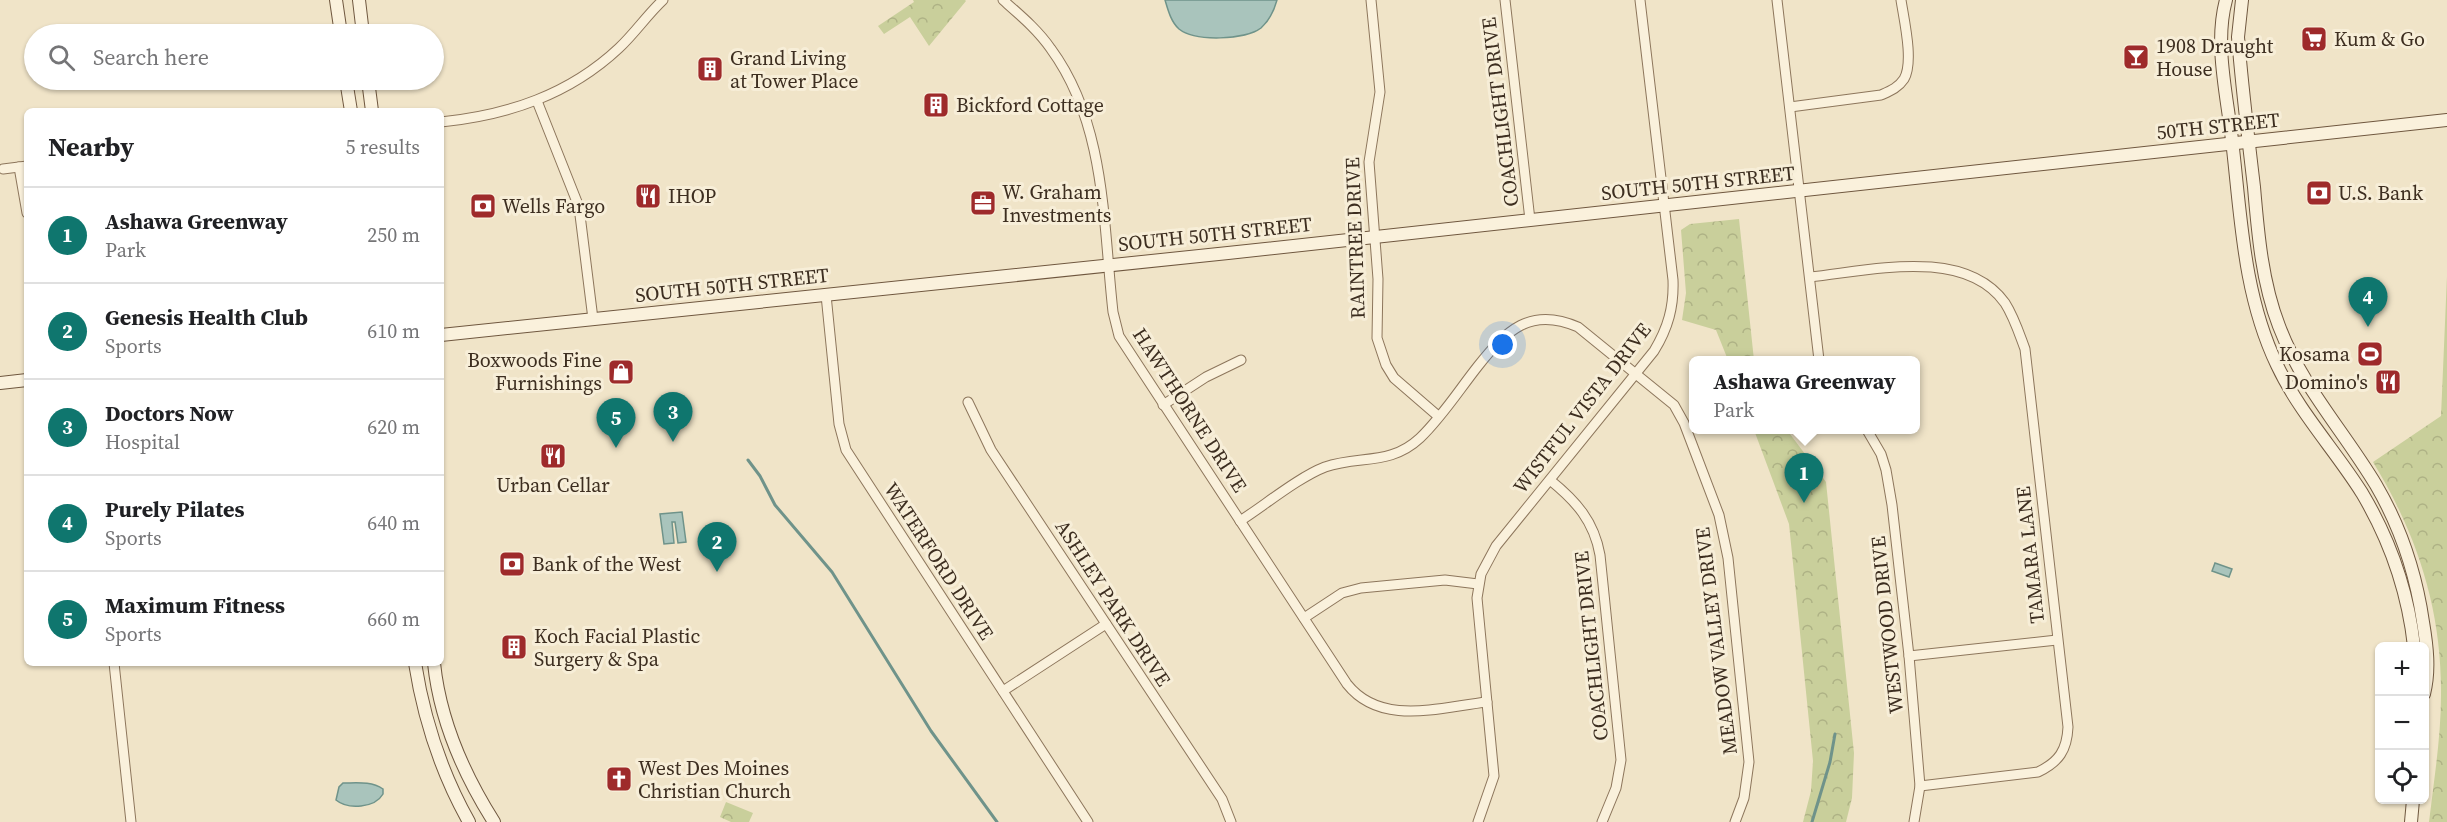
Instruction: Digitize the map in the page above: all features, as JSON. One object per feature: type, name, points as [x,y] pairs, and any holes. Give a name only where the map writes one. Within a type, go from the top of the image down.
[{"type":"main road","points":[[336,0],[340,24]]},
{"type":"main road","points":[[359,0],[362,24]]},
{"type":"main road","points":[[2226,0],[2222,50],[2242,237],[2256,309],[2278,366],[2308,417],[2346,470],[2376,520],[2395,563],[2406,600],[2413,642]]},
{"type":"main road","points":[[2241,6],[2238,37],[2257,221],[2263,268],[2272,305],[2290,353],[2319,403],[2385,502],[2405,548],[2421,603],[2426,642]]},
{"type":"main road","points":[[348,90],[351,108]]},
{"type":"main road","points":[[370,90],[372,108]]},
{"type":"main road","name":"50TH STREET","points":[[1992,170],[2447,120]]},
{"type":"main road","name":"SOUTH 50TH STREET","points":[[444,335],[1108,266],[1992,170]]},
{"type":"main road","points":[[0,383],[24,380]]},
{"type":"main road","points":[[416,666],[433,742],[445,775],[469,822]]},
{"type":"main road","points":[[434,666],[437,691],[445,721],[463,766],[494,822]]},
{"type":"main road","points":[[2411,822],[2413,804]]},
{"type":"street","points":[[444,122],[491,115],[537,101],[582,78],[620,47],[663,0]]},
{"type":"street","name":"HAWTHORNE DRIVE","points":[[1003,0],[1049,46],[1071,80],[1080,100],[1094,144],[1113,312],[1119,336],[1353,691],[1373,706],[1396,711],[1487,702]]},
{"type":"street","name":"RAINTREE DRIVE","points":[[1371,0],[1380,92],[1369,162],[1378,279],[1377,338],[1380,351],[1394,378],[1438,416]]},
{"type":"street","name":"COACHLIGHT DRIVE","points":[[1505,0],[1530,220]]},
{"type":"street","name":"WISTFUL VISTA DRIVE","points":[[1478,822],[1494,776],[1478,608],[1478,584],[1486,562],[1496,546],[1662,338],[1671,310],[1673,280],[1640,0]]},
{"type":"street","points":[[1777,0],[1820,356]]},
{"type":"street","points":[[1790,107],[1881,95],[1894,90],[1903,80],[1908,67],[1901,0]]},
{"type":"street","points":[[537,101],[579,207],[593,319]]},
{"type":"street","points":[[3,169],[23,167]]},
{"type":"street","name":"TAMARA LANE","points":[[1810,277],[1917,266],[1942,266],[1963,273],[1983,283],[2004,301],[2016,322],[2025,349],[2068,727],[2067,740],[2061,757],[2053,765],[2038,772],[1920,786]]},
{"type":"street","name":"WATERFORD DRIVE","points":[[826,295],[839,424],[846,450],[1088,822]]},
{"type":"street","name":"MEADOW VALLEY DRIVE","points":[[1240,522],[1318,471],[1338,464],[1372,460],[1398,453],[1421,437],[1501,339],[1521,325],[1532,321],[1556,320],[1578,327],[1665,397],[1680,415],[1715,504],[1725,536],[1749,762],[1744,798],[1735,822]]},
{"type":"street","points":[[1163,405],[1206,377],[1241,360]]},
{"type":"street","name":"ASHLEY PARK DRIVE","points":[[968,402],[992,450],[1218,797],[1222,799],[1231,822]]},
{"type":"street","name":"WESTWOOD DRIVE","points":[[1870,434],[1881,454],[1886,470],[1910,656],[1920,786],[1914,822]]},
{"type":"street","name":"COACHLIGHT DRIVE","points":[[1550,480],[1578,505],[1587,517],[1598,542],[1600,555],[1621,760],[1616,788],[1602,822]]},
{"type":"street","points":[[1304,618],[1342,593],[1361,588],[1445,579],[1478,584]]},
{"type":"street","points":[[1003,692],[1106,624]]},
{"type":"street","points":[[1910,656],[2057,640]]},
{"type":"street","points":[[114,666],[131,822]]},
{"type":"green space","points":[[913,0],[966,1],[929,46],[910,17],[884,34],[878,26],[914,2]]},
{"type":"green space","points":[[1739,219],[1754,356],[1726,356],[1716,330],[1682,320],[1686,293],[1681,230],[1690,224]]},
{"type":"green space","points":[[2447,276],[2447,822],[2429,822],[2441,711],[2437,633],[2432,603],[2414,545],[2389,489],[2373,462],[2441,416]]},
{"type":"green space","points":[[1755,434],[1790,434],[1826,482],[1854,753],[1852,798],[1846,822],[1803,822],[1811,791],[1813,761],[1789,524]]},
{"type":"green space","points":[[726,802],[753,813],[749,822],[731,822],[720,817]]},
{"type":"water","points":[[1165,0],[1277,0],[1267,22],[1254,32],[1232,37],[1208,38],[1179,29],[1172,19]]},
{"type":"water","points":[[682,512],[686,542],[678,543],[675,522],[672,522],[674,543],[664,544],[660,514]]},
{"type":"water","points":[[2215,563],[2232,569],[2229,577],[2212,571]]},
{"type":"water","points":[[343,783],[374,785],[383,789],[383,794],[368,805],[347,805],[336,800],[339,787]]},
{"type":"waterway","points":[[748,460],[760,476],[775,505],[832,572],[931,731],[997,822]]},
{"type":"waterway","points":[[1812,822],[1830,762],[1835,734]]},
{"type":"place","name":"Kum & Go","points":[[2314,39]]},
{"type":"place","name":"1908 Draught House","points":[[2136,57]]},
{"type":"place","name":"Grand Living at Tower Place","points":[[710,69]]},
{"type":"place","name":"Bickford Cottage","points":[[936,105]]},
{"type":"place","name":"U.S. Bank","points":[[2319,193]]},
{"type":"place","name":"IHOP","points":[[648,196]]},
{"type":"place","name":"W. Graham Investments","points":[[983,203]]},
{"type":"place","name":"Wells Fargo","points":[[483,206]]},
{"type":"place","name":"Purely Pilates","points":[[2368,327]]},
{"type":"place","name":"Kosama","points":[[2370,354]]},
{"type":"place","name":"Boxwoods Fine Furnishings","points":[[621,372]]},
{"type":"place","name":"Domino's","points":[[2388,382]]},
{"type":"place","name":"Doctors Now","points":[[673,442]]},
{"type":"place","name":"Maximum Fitness","points":[[616,448]]},
{"type":"place","name":"Urban Cellar","points":[[553,456]]},
{"type":"place","name":"Ashawa Greenway","points":[[1804,503]]},
{"type":"place","name":"Bank of the West","points":[[512,564]]},
{"type":"place","name":"Genesis Health Club","points":[[717,572]]},
{"type":"place","name":"Koch Facial Plastic Surgery & Spa","points":[[514,647]]},
{"type":"place","name":"West Des Moines Christian Church","points":[[619,779]]}]
